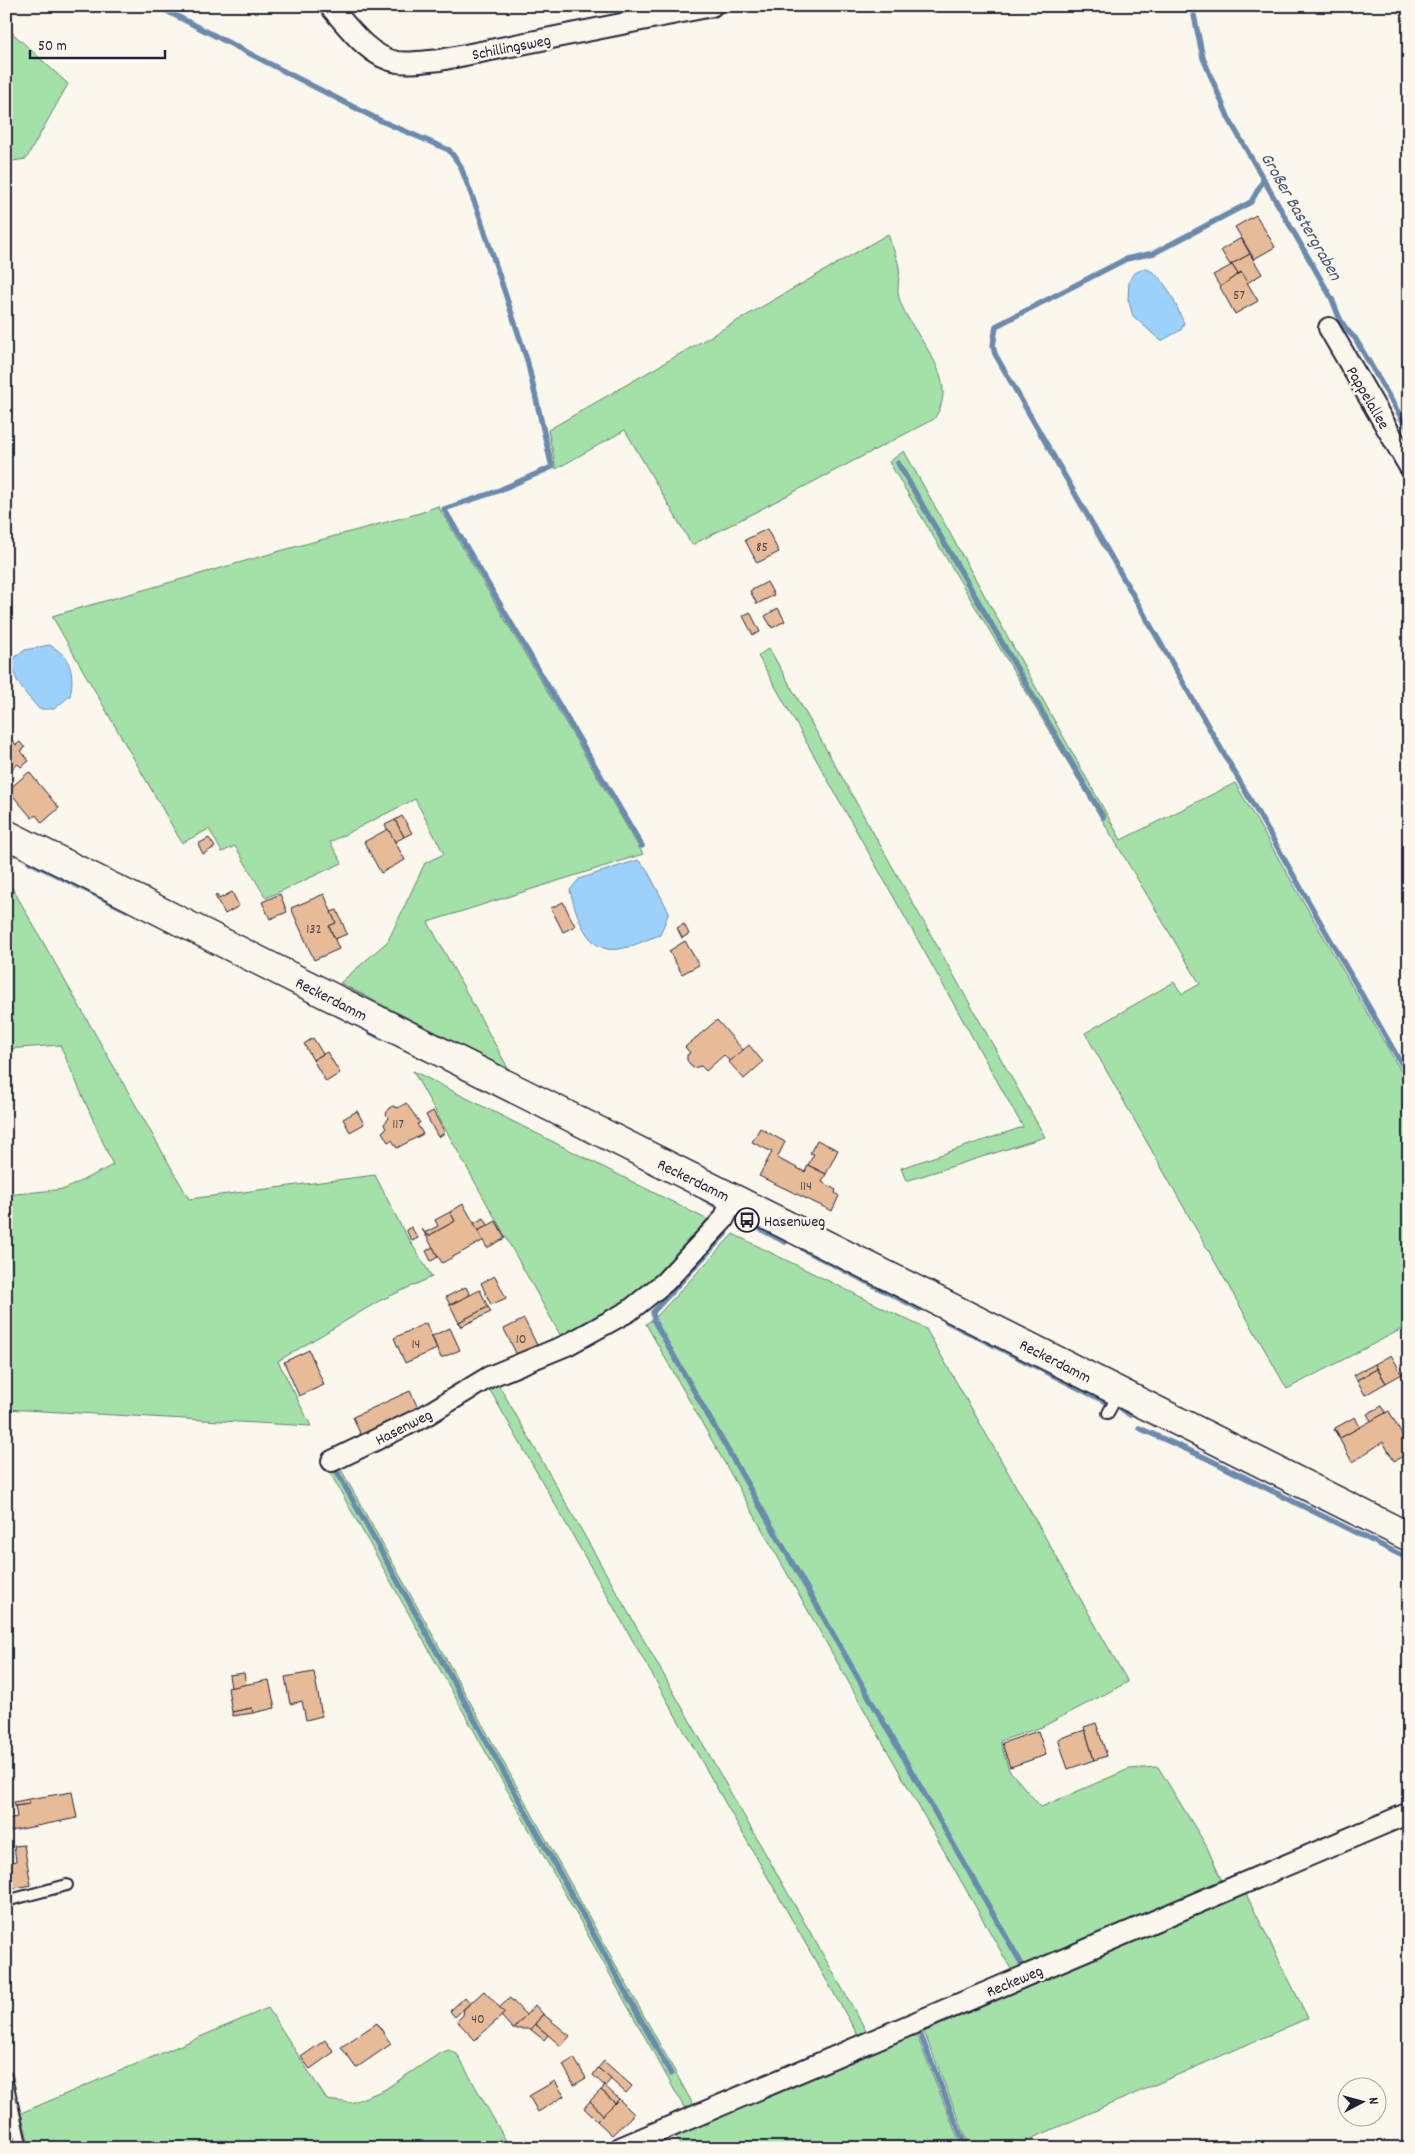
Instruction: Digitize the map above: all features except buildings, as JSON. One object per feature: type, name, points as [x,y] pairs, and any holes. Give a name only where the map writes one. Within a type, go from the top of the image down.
[{"type":"street","name":"Schillingsweg","points":[[330,6],[356,36],[381,57],[399,62],[440,60],[712,6]]},
{"type":"street","name":"Pappelallee","points":[[1329,328],[1409,466]]},
{"type":"street","name":"Reckerdamm","points":[[6,834],[734,1199],[1114,1403],[1409,1537]]},
{"type":"street","name":"Hasenweg","points":[[332,1461],[423,1417],[489,1378],[567,1345],[629,1310],[665,1282],[723,1220],[734,1199]]},
{"type":"street","name":"Reckeweg","points":[[620,2148],[1409,1813]]},
{"type":"lane","points":[[6,1901],[67,1885]]},
{"type":"lane","points":[[6,2077],[22,2148]]},
{"type":"green space","points":[[6,27],[68,84],[26,159],[6,162]]},
{"type":"green space","points":[[888,234],[899,267],[898,292],[900,301],[940,373],[943,388],[941,403],[934,419],[692,545],[625,430],[556,469],[548,430]]},
{"type":"green space","points":[[904,451],[1121,840],[1235,783],[1409,1085],[1409,1339],[1402,1329],[1287,1389],[1085,1033],[1174,982],[1182,994],[1200,984],[889,462]]},
{"type":"green space","points":[[438,506],[643,854],[428,922],[509,1070],[340,983],[388,941],[425,863],[444,854],[415,799],[330,842],[342,863],[266,898],[235,846],[222,852],[209,829],[182,843],[52,616],[420,513]]},
{"type":"green space","points":[[769,648],[1045,1137],[906,1181],[901,1168],[1023,1127],[758,656]]},
{"type":"green space","points":[[6,877],[189,1199],[375,1175],[402,1228],[432,1277],[379,1301],[278,1361],[311,1426],[6,1409],[6,1195],[65,1189],[113,1165],[60,1045],[6,1049]]},
{"type":"green space","points":[[413,1071],[714,1223],[643,1293],[563,1340]]},
{"type":"green space","points":[[733,1234],[926,1329],[1128,1682],[1042,1727],[1000,1741],[1009,1770],[1041,1807],[1129,1769],[1158,1767],[1207,1847],[1224,1886],[1012,1971],[646,1324],[657,1316]]},
{"type":"green space","points":[[496,1380],[868,2034],[860,2039],[487,1385]]},
{"type":"green space","points":[[338,1464],[694,2106],[685,2109],[328,1469]]},
{"type":"green space","points":[[1245,1892],[1308,2018],[1010,2148],[970,2148],[924,2032]]},
{"type":"green space","points":[[268,2008],[327,2100],[351,2103],[384,2090],[440,2053],[449,2050],[457,2054],[510,2148],[30,2148],[21,2113]]},
{"type":"green space","points":[[915,2031],[962,2148],[681,2148],[675,2133]]},
{"type":"water","points":[[1145,268],[1159,277],[1164,284],[1184,323],[1181,330],[1161,341],[1133,316],[1128,299],[1129,282],[1133,274]]},
{"type":"water","points":[[49,645],[62,654],[70,666],[72,681],[70,696],[54,709],[39,709],[24,692],[17,680],[13,666],[14,658],[25,650]]},
{"type":"water","points":[[638,860],[646,868],[669,912],[660,935],[619,949],[608,949],[599,946],[585,931],[570,890],[579,879]]},
{"type":"waterway","points":[[157,6],[379,120],[449,150],[460,165],[480,217],[527,360],[552,467],[495,492],[444,509],[642,846]]},
{"type":"waterway","name":"Großer Bastergraben","points":[[1192,6],[1203,58],[1229,119],[1332,299],[1341,320],[1355,338],[1409,431]]},
{"type":"waterway","points":[[1264,179],[1251,202],[1154,253],[1126,259],[996,326],[993,346],[995,354],[1409,1077]]},
{"type":"waterway","points":[[898,463],[1103,817]]},
{"type":"waterway","points":[[6,850],[14,854]]},
{"type":"waterway","points":[[30,862],[127,910]]},
{"type":"waterway","points":[[370,1032],[382,1038]]},
{"type":"waterway","points":[[703,1198],[720,1208]]},
{"type":"waterway","points":[[749,1223],[785,1242]]},
{"type":"waterway","points":[[725,1234],[653,1312],[654,1321],[1024,1968]]},
{"type":"waterway","points":[[803,1249],[920,1309]]},
{"type":"waterway","points":[[946,1321],[1106,1402]]},
{"type":"waterway","points":[[1122,1409],[1130,1415]]},
{"type":"waterway","points":[[1139,1428],[1206,1458],[1409,1559]]},
{"type":"waterway","points":[[336,1470],[671,2074]]},
{"type":"waterway","points":[[924,2029],[919,2031],[966,2148]]},
{"type":"waterway","points":[[6,2119],[13,2148]]},
{"type":"place","name":"Hasenweg","points":[[747,1220]]}]
